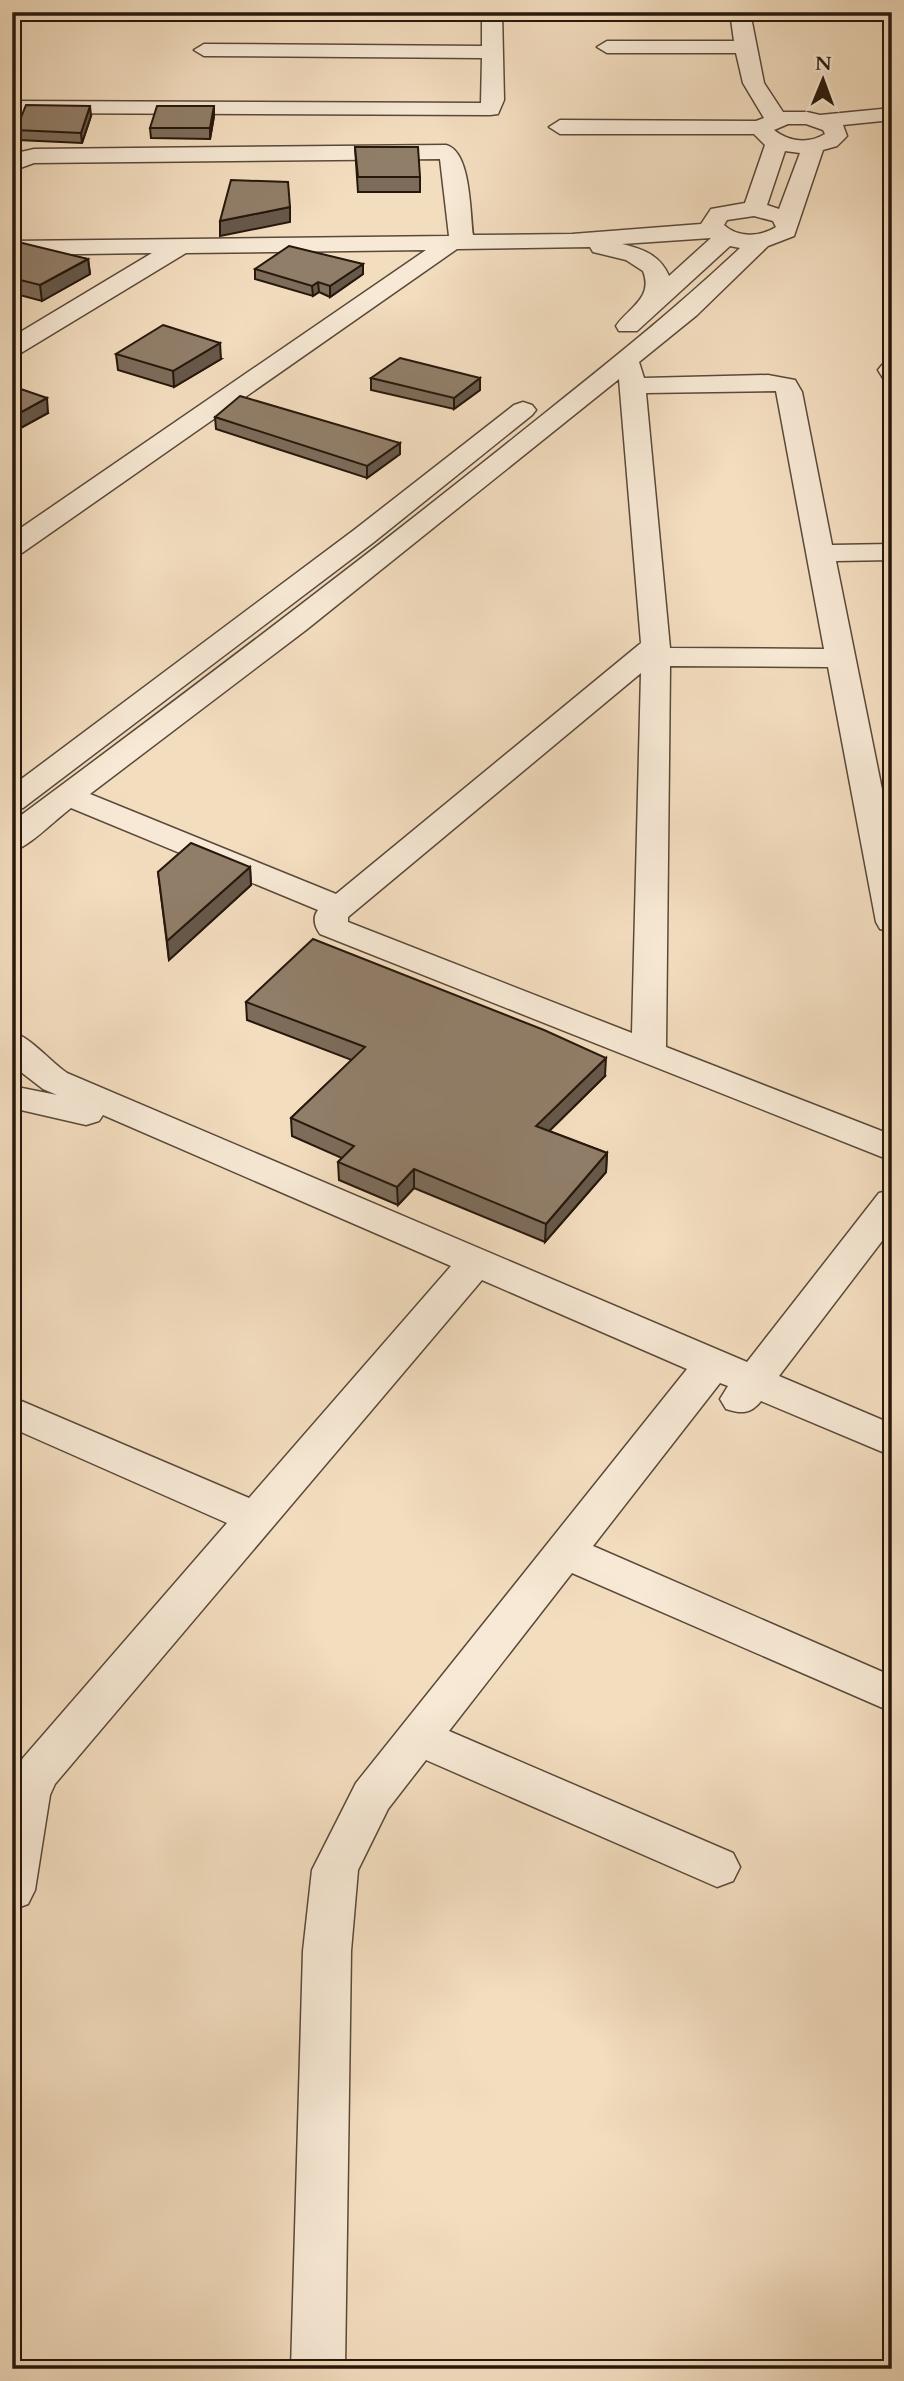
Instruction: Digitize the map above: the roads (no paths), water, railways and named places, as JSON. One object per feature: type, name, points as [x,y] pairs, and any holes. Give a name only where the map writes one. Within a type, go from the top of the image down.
[{"type":"street","points":[[12,107],[486,110],[492,107],[493,100],[492,12]]},
{"type":"street","points":[[740,12],[754,91],[772,130],[754,209]]},
{"type":"street","points":[[607,47],[746,47]]},
{"type":"street","points":[[204,50],[492,52]]},
{"type":"street","points":[[830,126],[892,114]]},
{"type":"street","points":[[772,130],[796,117],[830,126],[892,128]]},
{"type":"street","points":[[560,127],[772,130],[814,145],[832,140],[830,126]]},
{"type":"street","points":[[12,248],[572,242],[721,233],[761,240],[781,235],[788,226],[786,221],[814,145]]},
{"type":"street","points":[[12,164],[34,156],[446,152],[452,160],[456,243]]},
{"type":"street","points":[[721,233],[713,219],[719,214],[754,209],[774,213],[786,221]]},
{"type":"street","points":[[12,801],[25,776],[364,537],[653,306],[721,233]]},
{"type":"street","points":[[12,842],[27,826],[629,372],[688,310],[761,240]]},
{"type":"street","points":[[572,242],[620,251],[646,262],[657,276],[653,306]]},
{"type":"street","points":[[12,547],[456,243]]},
{"type":"street","points":[[12,348],[181,246]]},
{"type":"street","points":[[653,306],[688,310]]},
{"type":"street","points":[[629,372],[786,385],[892,922]]},
{"type":"street","points":[[629,372],[656,651],[649,1052]]},
{"type":"street","points":[[821,553],[892,552]]},
{"type":"street","points":[[841,658],[656,651],[340,906],[329,920],[332,927],[343,933],[892,1149]]},
{"type":"street","points":[[68,796],[340,906]]},
{"type":"street","points":[[12,1044],[33,1066],[55,1081],[469,1270]]},
{"type":"street","points":[[12,1097],[69,1107],[93,1115],[469,1270],[726,1381],[892,1465]]},
{"type":"street","points":[[318,2369],[327,1951],[335,1870],[372,1796],[565,1552],[892,1202]]},
{"type":"street","points":[[12,1891],[27,1795],[25,1764],[254,1518],[469,1270]]},
{"type":"street","points":[[726,1381],[892,1441]]},
{"type":"street","points":[[12,1411],[254,1518]]},
{"type":"street","points":[[565,1552],[892,1695]]},
{"type":"street","points":[[419,1737],[718,1867]]}]
